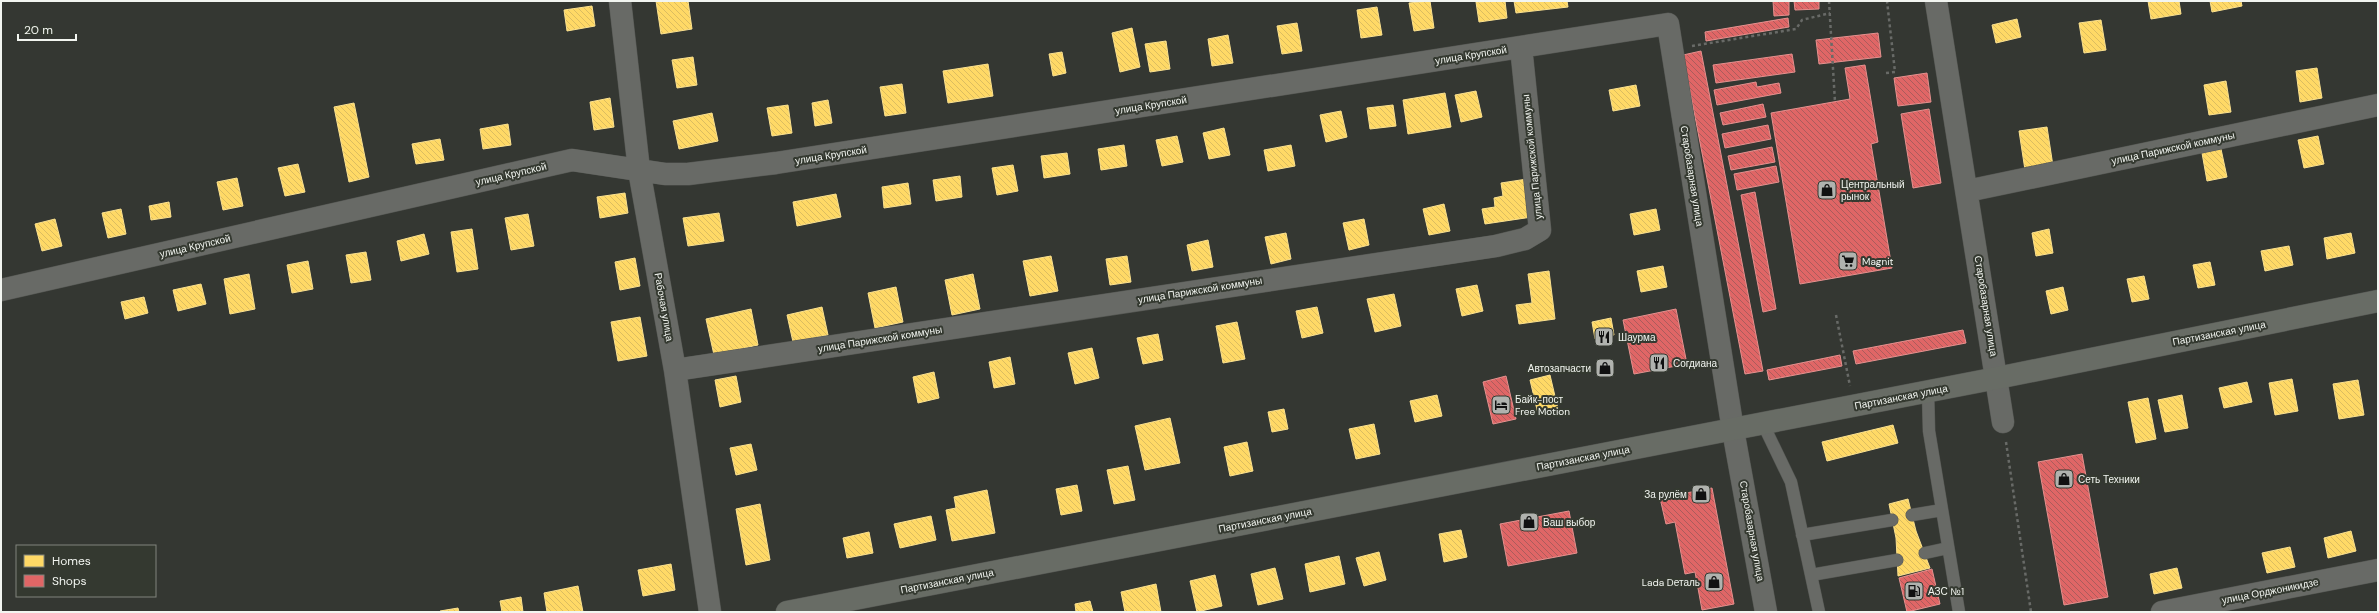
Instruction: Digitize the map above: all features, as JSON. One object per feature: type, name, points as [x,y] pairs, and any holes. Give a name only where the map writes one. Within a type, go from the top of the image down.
[{"type":"main road","name":"Партизанская улица","points":[[787,612],[1928,392],[2378,301]]},
{"type":"street","name":"Рабочая улица","points":[[620,1],[640,170],[675,370],[710,612]]},
{"type":"street","name":"Старобазарная улица","points":[[1936,1],[2003,422]]},
{"type":"street","name":"улица Крупской","points":[[1,290],[572,160],[666,174],[688,174],[776,163],[1668,24]]},
{"type":"street","name":"Старобазарная улица","points":[[1668,24],[1733,430],[1766,612]]},
{"type":"street","name":"улица Парижской коммуны","points":[[675,370],[1496,246],[1525,239],[1540,230],[1521,47]]},
{"type":"street","name":"улица Парижской коммуны","points":[[1967,191],[2378,105]]},
{"type":"street","name":"улица Орджоникидзе","points":[[2162,612],[2378,570]]},
{"type":"lane","points":[[1928,392],[1929,431],[1959,612]]},
{"type":"lane","points":[[1763,424],[1791,482],[1819,612]]},
{"type":"lane","points":[[1912,515],[1942,510]]},
{"type":"lane","points":[[1802,535],[1892,520]]},
{"type":"lane","points":[[1925,553],[1948,548]]},
{"type":"lane","points":[[1811,575],[1898,560]]},
{"type":"path","points":[[1830,1],[1835,102]]},
{"type":"path","points":[[1886,73],[1895,72],[1887,1]]},
{"type":"path","points":[[1672,49],[1796,29],[1802,20],[1830,13]]},
{"type":"path","points":[[1836,315],[1854,406]]},
{"type":"path","points":[[2003,422],[2030,612]]},
{"type":"building: Homes","points":[[656,1],[688,1],[692,29],[661,34]]},
{"type":"building: Homes","points":[[1430,1],[1434,28],[1414,31],[1409,3]]},
{"type":"building: Homes","points":[[1505,1],[1507,18],[1479,22],[1476,2]]},
{"type":"building: Homes","points":[[1514,1],[1567,1],[1568,7],[1516,13]]},
{"type":"building: Homes","points":[[2148,1],[2179,1],[2181,14],[2151,19]]},
{"type":"building: Homes","points":[[2210,1],[2241,1],[2242,6],[2212,12]]},
{"type":"building: Homes","points":[[592,6],[595,26],[567,31],[564,10]]},
{"type":"building: Homes","points":[[1377,7],[1382,35],[1361,38],[1357,10]]},
{"type":"building: Homes","points":[[2017,19],[2021,37],[1996,43],[1992,25]]},
{"type":"building: Homes","points":[[2101,20],[2106,50],[2084,53],[2079,23]]},
{"type":"building: Homes","points":[[1297,23],[1302,51],[1282,54],[1277,26]]},
{"type":"building: Homes","points":[[1132,28],[1140,67],[1120,72],[1112,33]]},
{"type":"building: Homes","points":[[1228,35],[1233,63],[1212,66],[1208,39]]},
{"type":"building: Homes","points":[[1166,41],[1170,69],[1150,72],[1145,44]]},
{"type":"building: Homes","points":[[1062,52],[1066,73],[1053,76],[1049,54]]},
{"type":"building: Homes","points":[[693,57],[697,85],[677,88],[672,60]]},
{"type":"building: Homes","points":[[988,64],[993,96],[948,103],[943,71]]},
{"type":"building: Homes","points":[[2317,68],[2322,98],[2300,102],[2296,71]]},
{"type":"building: Homes","points":[[2226,81],[2231,112],[2209,115],[2204,85]]},
{"type":"building: Homes","points":[[902,84],[906,113],[885,116],[880,87]]},
{"type":"building: Homes","points":[[1636,85],[1640,106],[1613,111],[1609,90]]},
{"type":"building: Homes","points":[[1476,91],[1482,117],[1461,122],[1455,95]]},
{"type":"building: Homes","points":[[1445,93],[1451,127],[1408,134],[1403,100]]},
{"type":"building: Homes","points":[[610,98],[614,127],[594,130],[590,102]]},
{"type":"building: Homes","points":[[828,100],[832,123],[815,126],[812,103]]},
{"type":"building: Homes","points":[[354,103],[369,177],[349,182],[334,107]]},
{"type":"building: Homes","points":[[788,105],[792,133],[772,136],[767,108]]},
{"type":"building: Homes","points":[[1393,105],[1396,126],[1370,129],[1367,108]]},
{"type":"building: Homes","points":[[1341,111],[1347,137],[1326,142],[1320,115]]},
{"type":"building: Homes","points":[[712,113],[718,141],[679,149],[673,121]]},
{"type":"building: Homes","points":[[508,124],[511,145],[483,149],[480,129]]},
{"type":"building: Homes","points":[[2047,127],[2053,166],[2025,170],[2019,131]]},
{"type":"building: Homes","points":[[1224,128],[1230,155],[1209,159],[1203,133]]},
{"type":"building: Homes","points":[[1177,136],[1183,162],[1162,166],[1156,140]]},
{"type":"building: Homes","points":[[2318,136],[2324,164],[2304,168],[2298,140]]},
{"type":"building: Homes","points":[[440,139],[444,160],[416,164],[412,144]]},
{"type":"building: Homes","points":[[1124,145],[1127,166],[1101,170],[1098,149]]},
{"type":"building: Homes","points":[[1291,145],[1295,166],[1268,171],[1264,150]]},
{"type":"building: Homes","points":[[2221,149],[2227,177],[2207,181],[2202,153]]},
{"type":"building: Homes","points":[[1067,153],[1070,174],[1044,178],[1041,156]]},
{"type":"building: Homes","points":[[298,164],[305,192],[285,196],[278,168]]},
{"type":"building: Homes","points":[[1013,165],[1018,191],[997,195],[992,168]]},
{"type":"building: Homes","points":[[960,176],[962,197],[936,201],[933,180]]},
{"type":"building: Homes","points":[[237,178],[243,206],[223,210],[217,182]]},
{"type":"building: Homes","points":[[1527,179],[1532,217],[1485,224],[1482,209],[1495,207],[1494,198],[1503,196],[1501,183]]},
{"type":"building: Homes","points":[[908,183],[911,204],[884,208],[882,187]]},
{"type":"building: Homes","points":[[625,193],[628,213],[600,218],[597,197]]},
{"type":"building: Homes","points":[[836,194],[841,217],[797,226],[793,202]]},
{"type":"building: Homes","points":[[169,202],[171,217],[151,220],[149,206]]},
{"type":"building: Homes","points":[[1444,204],[1450,231],[1429,235],[1423,209]]},
{"type":"building: Homes","points":[[121,209],[126,234],[108,238],[102,213]]},
{"type":"building: Homes","points":[[1656,209],[1660,230],[1634,235],[1630,214]]},
{"type":"building: Homes","points":[[719,213],[724,241],[688,246],[683,218]]},
{"type":"building: Homes","points":[[528,214],[534,246],[511,250],[505,218]]},
{"type":"building: Homes","points":[[55,219],[62,246],[42,251],[35,224]]},
{"type":"building: Homes","points":[[1364,219],[1369,245],[1349,250],[1343,223]]},
{"type":"building: Homes","points":[[472,229],[478,269],[457,272],[451,232]]},
{"type":"building: Homes","points":[[2049,229],[2053,253],[2036,256],[2032,233]]},
{"type":"building: Homes","points":[[1286,233],[1291,259],[1271,264],[1265,237]]},
{"type":"building: Homes","points":[[2351,233],[2355,253],[2327,259],[2324,238]]},
{"type":"building: Homes","points":[[424,234],[429,254],[401,261],[397,241]]},
{"type":"building: Homes","points":[[1208,240],[1213,267],[1192,271],[1187,245]]},
{"type":"building: Homes","points":[[2289,246],[2293,265],[2265,271],[2261,251]]},
{"type":"building: Homes","points":[[366,252],[371,280],[351,283],[346,255]]},
{"type":"building: Homes","points":[[1051,256],[1058,291],[1030,296],[1023,261]]},
{"type":"building: Homes","points":[[1127,256],[1131,282],[1110,285],[1106,259]]},
{"type":"building: Homes","points":[[635,258],[640,286],[620,290],[615,262]]},
{"type":"building: Homes","points":[[308,261],[313,289],[292,293],[287,265]]},
{"type":"building: Homes","points":[[2210,262],[2215,285],[2198,288],[2193,265]]},
{"type":"building: Homes","points":[[1663,266],[1667,287],[1641,292],[1637,271]]},
{"type":"building: Homes","points":[[1549,271],[1555,319],[1519,324],[1516,305],[1532,303],[1528,274]]},
{"type":"building: Homes","points":[[249,274],[255,309],[230,314],[224,279]]},
{"type":"building: Homes","points":[[973,274],[980,309],[952,315],[945,280]]},
{"type":"building: Homes","points":[[2144,276],[2149,299],[2132,302],[2127,279]]},
{"type":"building: Homes","points":[[201,284],[206,304],[178,311],[173,290]]},
{"type":"building: Homes","points":[[1477,285],[1483,311],[1462,316],[1456,289]]},
{"type":"building: Homes","points":[[896,287],[903,322],[875,328],[868,293]]},
{"type":"building: Homes","points":[[2063,287],[2068,310],[2051,314],[2046,291]]},
{"type":"building: Homes","points":[[1394,294],[1401,326],[1375,332],[1367,299]]},
{"type":"building: Homes","points":[[144,297],[148,313],[125,319],[121,302]]},
{"type":"building: Homes","points":[[822,307],[828,335],[793,342],[787,315]]},
{"type":"building: Homes","points":[[1317,307],[1323,333],[1302,338],[1296,311]]},
{"type":"building: Homes","points":[[751,309],[758,345],[714,355],[706,319]]},
{"type":"building: Homes","points":[[640,317],[647,356],[618,361],[611,322]]},
{"type":"building: Homes","points":[[1611,318],[1614,335],[1595,339],[1592,322]]},
{"type":"building: Homes","points":[[1237,322],[1245,359],[1223,363],[1216,326]]},
{"type":"building: Homes","points":[[1158,334],[1163,360],[1143,364],[1137,338]]},
{"type":"building: Homes","points":[[1092,348],[1099,378],[1075,384],[1068,353]]},
{"type":"building: Homes","points":[[1010,357],[1015,384],[994,388],[989,362]]},
{"type":"building: Homes","points":[[934,372],[939,398],[918,403],[913,377]]},
{"type":"building: Homes","points":[[1550,375],[1558,409],[1538,414],[1530,380]]},
{"type":"building: Homes","points":[[736,376],[741,402],[720,407],[715,380]]},
{"type":"building: Homes","points":[[2292,379],[2298,411],[2275,415],[2269,383]]},
{"type":"building: Homes","points":[[2358,380],[2364,415],[2339,419],[2333,384]]},
{"type":"building: Homes","points":[[2247,382],[2252,402],[2224,408],[2219,388]]},
{"type":"building: Homes","points":[[1437,395],[1442,416],[1415,422],[1410,401]]},
{"type":"building: Homes","points":[[2182,395],[2188,428],[2165,432],[2158,400]]},
{"type":"building: Homes","points":[[2148,398],[2156,439],[2136,443],[2128,402]]},
{"type":"building: Homes","points":[[1284,409],[1288,429],[1272,432],[1268,412]]},
{"type":"building: Homes","points":[[1170,418],[1180,463],[1145,470],[1135,426]]},
{"type":"building: Homes","points":[[1374,424],[1380,454],[1356,459],[1349,429]]},
{"type":"building: Homes","points":[[1893,425],[1898,443],[1827,461],[1822,442]]},
{"type":"building: Homes","points":[[1247,442],[1253,471],[1230,476],[1224,447]]},
{"type":"building: Homes","points":[[751,444],[757,470],[736,475],[730,448]]},
{"type":"building: Homes","points":[[1128,466],[1135,500],[1114,504],[1107,470]]},
{"type":"building: Homes","points":[[1077,485],[1082,511],[1061,515],[1056,489]]},
{"type":"building: Homes","points":[[987,490],[995,533],[952,541],[946,510],[956,508],[954,497]]},
{"type":"building: Homes","points":[[1908,499],[1916,531],[1930,568],[1898,576],[1896,538],[1889,504]]},
{"type":"building: Homes","points":[[760,504],[770,560],[746,565],[736,509]]},
{"type":"building: Homes","points":[[931,516],[936,540],[900,548],[894,524]]},
{"type":"building: Homes","points":[[1461,530],[1467,557],[1444,562],[1439,534]]},
{"type":"building: Homes","points":[[2351,531],[2356,551],[2328,558],[2324,538]]},
{"type":"building: Homes","points":[[869,532],[873,553],[847,558],[843,538]]},
{"type":"building: Homes","points":[[2290,547],[2295,567],[2267,573],[2262,553]]},
{"type":"building: Homes","points":[[1379,552],[1386,580],[1364,586],[1356,558]]},
{"type":"building: Homes","points":[[1339,556],[1345,584],[1310,592],[1305,564]]},
{"type":"building: Homes","points":[[671,564],[675,590],[643,596],[638,570]]},
{"type":"building: Homes","points":[[1275,568],[1283,599],[1258,605],[1251,574]]},
{"type":"building: Homes","points":[[2177,568],[2182,588],[2154,594],[2150,574]]},
{"type":"building: Homes","points":[[1215,575],[1222,606],[1197,612],[1190,581]]},
{"type":"building: Homes","points":[[1156,584],[1161,612],[1125,612],[1121,592]]},
{"type":"building: Homes","points":[[578,586],[583,612],[547,612],[544,593]]},
{"type":"building: Homes","points":[[521,597],[523,612],[502,612],[500,601]]},
{"type":"building: Homes","points":[[1090,601],[1093,612],[1076,612],[1075,604]]},
{"type":"building: Homes","points":[[458,608],[459,612],[440,612],[440,611]]},
{"type":"building: Shops","points":[[1773,1],[1789,1],[1789,15],[1774,16]]},
{"type":"building: Shops","points":[[1794,1],[1819,1],[1819,9],[1795,10]]},
{"type":"building: Shops","points":[[1788,18],[1789,27],[1706,41],[1705,32]]},
{"type":"building: Shops","points":[[1878,33],[1881,57],[1819,64],[1816,40]]},
{"type":"building: Shops","points":[[1701,51],[1763,371],[1745,374],[1683,55]]},
{"type":"building: Shops","points":[[1792,54],[1795,72],[1716,83],[1713,65]]},
{"type":"building: Shops","points":[[1865,65],[1878,142],[1871,144],[1892,268],[1800,284],[1771,113],[1850,99],[1845,68]]},
{"type":"building: Shops","points":[[1927,73],[1931,102],[1898,106],[1894,78]]},
{"type":"building: Shops","points":[[1756,82],[1757,87],[1779,83],[1781,93],[1717,105],[1714,90]]},
{"type":"building: Shops","points":[[1763,104],[1766,117],[1723,125],[1720,113]]},
{"type":"building: Shops","points":[[1929,109],[1941,183],[1913,188],[1901,114]]},
{"type":"building: Shops","points":[[1768,125],[1771,139],[1725,148],[1722,134]]},
{"type":"building: Shops","points":[[1772,147],[1775,162],[1731,170],[1728,156]]},
{"type":"building: Shops","points":[[1776,166],[1779,182],[1737,190],[1734,174]]},
{"type":"building: Shops","points":[[1755,192],[1776,309],[1763,312],[1741,195]]},
{"type":"building: Shops","points":[[1676,309],[1687,364],[1634,374],[1623,320]]},
{"type":"building: Shops","points":[[1963,330],[1966,343],[1856,364],[1853,351]]},
{"type":"building: Shops","points":[[1840,355],[1842,366],[1769,380],[1767,370]]},
{"type":"building: Shops","points":[[1506,376],[1516,419],[1493,424],[1483,382]]},
{"type":"building: Shops","points":[[2082,454],[2108,597],[2064,605],[2038,462]]},
{"type":"building: Shops","points":[[1712,488],[1734,604],[1702,610],[1695,572],[1685,574],[1675,522],[1666,524],[1660,498]]},
{"type":"building: Shops","points":[[1569,511],[1577,553],[1508,566],[1500,524]]},
{"type":"building: Shops","points":[[1932,569],[1940,604],[1907,612],[1899,578]]},
{"type":"place","name":"Центральный рынок","points":[[1827,190]]},
{"type":"place","name":"Magnit","points":[[1848,261]]},
{"type":"place","name":"Шаурма","points":[[1604,337]]},
{"type":"place","name":"Согдиана","points":[[1659,363]]},
{"type":"place","name":"Автозапчасти","points":[[1605,368]]},
{"type":"place","name":"Байк-пост Free Motion","points":[[1501,405]]},
{"type":"place","name":"Сеть Техники","points":[[2064,479]]},
{"type":"place","name":"За рулём","points":[[1701,494]]},
{"type":"place","name":"Ваш выбор","points":[[1529,522]]},
{"type":"place","name":"Lada Dеталь","points":[[1714,582]]},
{"type":"place","name":"АЗС №1","points":[[1914,591]]}]
